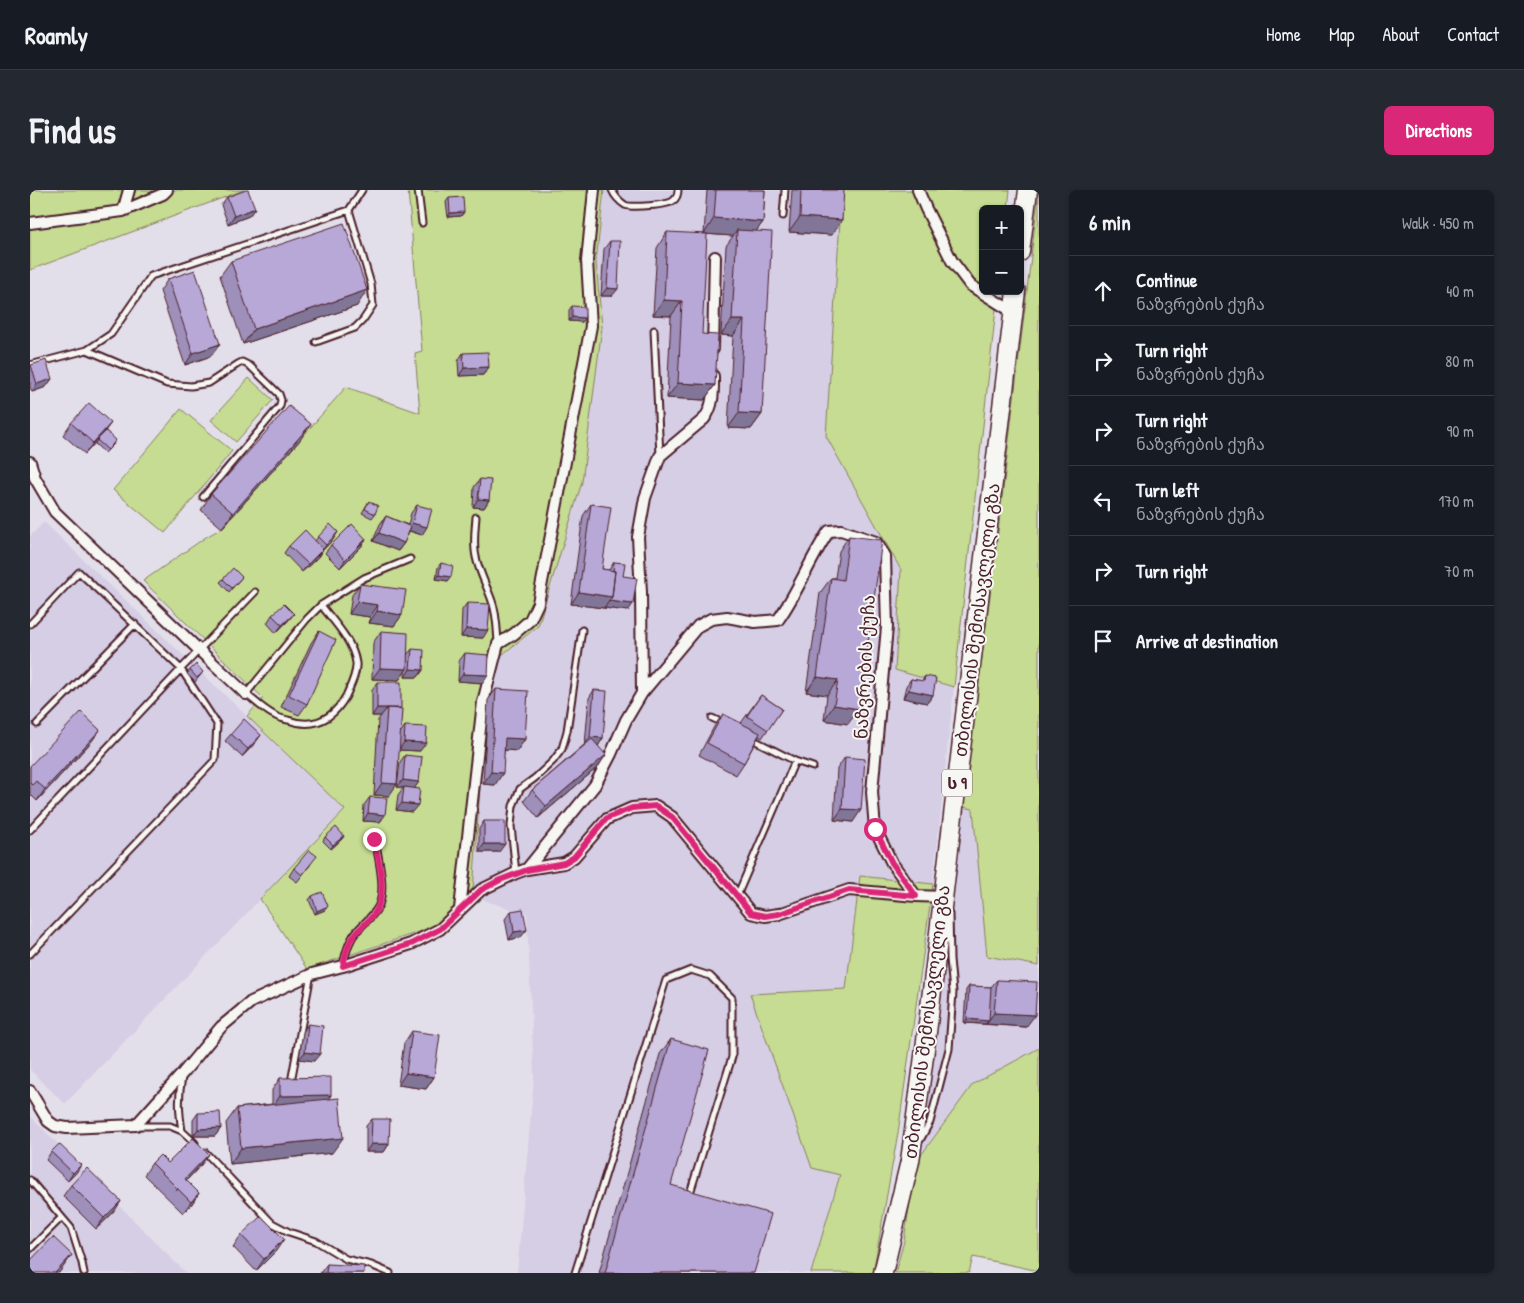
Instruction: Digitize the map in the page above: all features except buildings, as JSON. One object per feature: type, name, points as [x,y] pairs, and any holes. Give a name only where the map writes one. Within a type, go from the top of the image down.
[{"type":"highway","points":[[1020,250],[1028,190]]},
{"type":"highway","name":"თბილისის შემოსავლელი გზა","points":[[883,1273],[910,1160],[947,903],[948,862],[1015,295]]},
{"type":"street","points":[[123,211],[129,190]]},
{"type":"street","points":[[30,223],[123,211],[163,194],[167,190]]},
{"type":"street","points":[[460,909],[483,702],[498,644],[514,634],[530,620],[538,602],[591,326],[587,261],[594,190]]},
{"type":"street","points":[[918,190],[952,261],[970,285],[1013,312]]},
{"type":"street","points":[[642,693],[641,592],[638,537],[645,498],[660,456],[710,412],[712,401],[715,257]]},
{"type":"street","points":[[30,462],[35,478],[55,512],[246,694]]},
{"type":"street","name":"ნაზვრების ქუჩა","points":[[527,870],[595,785],[626,720],[642,693],[698,626],[711,619],[727,617],[755,622],[778,620],[787,607],[821,542],[829,531],[841,530],[876,542],[885,556],[887,627],[872,792],[875,829],[892,863],[916,896]]},
{"type":"street","points":[[30,1091],[48,1121],[55,1126],[67,1128],[136,1126],[221,1027],[251,1002],[312,974],[411,944],[440,929],[481,890],[516,873],[564,863],[574,857],[607,818],[632,808],[656,806],[672,817],[751,913],[765,916],[779,914],[849,890],[916,896],[947,903]]},
{"type":"lane","points":[[30,365],[87,350],[111,334],[151,276],[349,210],[362,190]]},
{"type":"lane","points":[[418,190],[422,223]]},
{"type":"lane","points":[[612,190],[616,198],[627,206],[673,202],[678,195],[678,190]]},
{"type":"lane","points":[[783,216],[785,190]]},
{"type":"lane","points":[[316,342],[355,328],[363,320],[372,305],[372,284],[349,210]]},
{"type":"lane","points":[[654,330],[660,456]]},
{"type":"lane","points":[[87,350],[168,384],[191,386],[209,383],[242,362],[250,366],[279,394],[280,406],[203,497]]},
{"type":"lane","points":[[476,517],[475,556],[493,602],[497,622],[498,644]]},
{"type":"lane","points":[[321,605],[346,637],[353,651],[356,666],[352,685],[331,716],[316,723],[294,722],[274,716],[246,694],[307,619],[321,605],[364,578],[410,559]]},
{"type":"lane","points":[[30,624],[79,572],[181,669],[217,724],[214,760],[30,954]]},
{"type":"lane","points":[[30,830],[255,592]]},
{"type":"lane","points":[[37,724],[135,624]]},
{"type":"lane","points":[[516,873],[511,826],[513,806],[520,789],[553,762],[562,749],[567,732],[582,630]]},
{"type":"lane","points":[[712,718],[728,726]]},
{"type":"lane","points":[[745,735],[795,761],[813,767]]},
{"type":"lane","points":[[737,897],[795,761]]},
{"type":"lane","points":[[343,966],[351,938],[371,918],[379,906],[382,892],[379,862],[374,839]]},
{"type":"lane","points":[[576,1273],[666,980],[691,970],[710,976],[732,998],[732,1057],[691,1190]]},
{"type":"lane","points":[[291,1082],[312,974]]},
{"type":"lane","points":[[182,1074],[178,1109],[182,1131]]},
{"type":"lane","points":[[136,1126],[170,1126],[182,1131],[196,1144]]},
{"type":"lane","points":[[203,1150],[272,1222],[289,1232],[316,1241],[346,1259],[390,1273]]},
{"type":"lane","points":[[30,1180],[71,1228],[84,1273]]},
{"type":"lane","points":[[30,1249],[61,1218]]},
{"type":"shaded area","points":[[604,190],[844,190],[826,436],[901,570],[895,670],[954,687],[933,884],[860,876],[846,989],[750,994],[840,1175],[811,1273],[517,1273],[534,1077],[527,914],[489,902],[473,892],[486,696],[498,658],[582,482],[602,328],[596,262]]},
{"type":"shaded area","points":[[44,522],[345,810],[65,1104],[30,1070],[30,536]]},
{"type":"shaded area","points":[[962,807],[973,809],[987,956],[1039,966],[1039,1048],[973,1084],[916,1162]]},
{"type":"shaded area","points":[[30,1116],[91,1177],[186,1273],[30,1273]]},
{"type":"green space","points":[[30,190],[244,190],[30,270]]},
{"type":"green space","points":[[408,190],[604,190],[596,262],[602,327],[582,482],[538,626],[498,658],[486,696],[473,892],[434,927],[307,969],[260,899],[345,810],[247,716],[263,698],[143,581],[222,528],[346,387],[420,413],[415,353],[422,351]]},
{"type":"green space","points":[[842,190],[1010,190],[1008,205],[979,205],[979,295],[998,295],[954,687],[895,670],[901,570],[826,436]]},
{"type":"green space","points":[[1039,190],[1039,966],[987,956],[973,809],[962,807],[994,565]]},
{"type":"green space","points":[[249,378],[273,400],[236,442],[211,420]]},
{"type":"green space","points":[[181,409],[232,451],[165,533],[113,490]]},
{"type":"green space","points":[[860,876],[933,884],[898,1133],[873,1273],[811,1273],[840,1175],[812,1168],[750,994],[846,989]]},
{"type":"green space","points":[[1039,1048],[1039,1271],[973,1257],[969,1273],[895,1273],[904,1241],[916,1162],[973,1084]]},
{"type":"route","points":[[374,839],[379,862],[382,892],[379,906],[371,918],[351,938],[343,966],[411,944],[440,929],[481,890],[500,880],[527,870],[564,863],[574,857],[607,818],[632,808],[656,806],[672,817],[751,913],[765,916],[779,914],[849,890],[916,896],[892,863],[875,829]]}]
